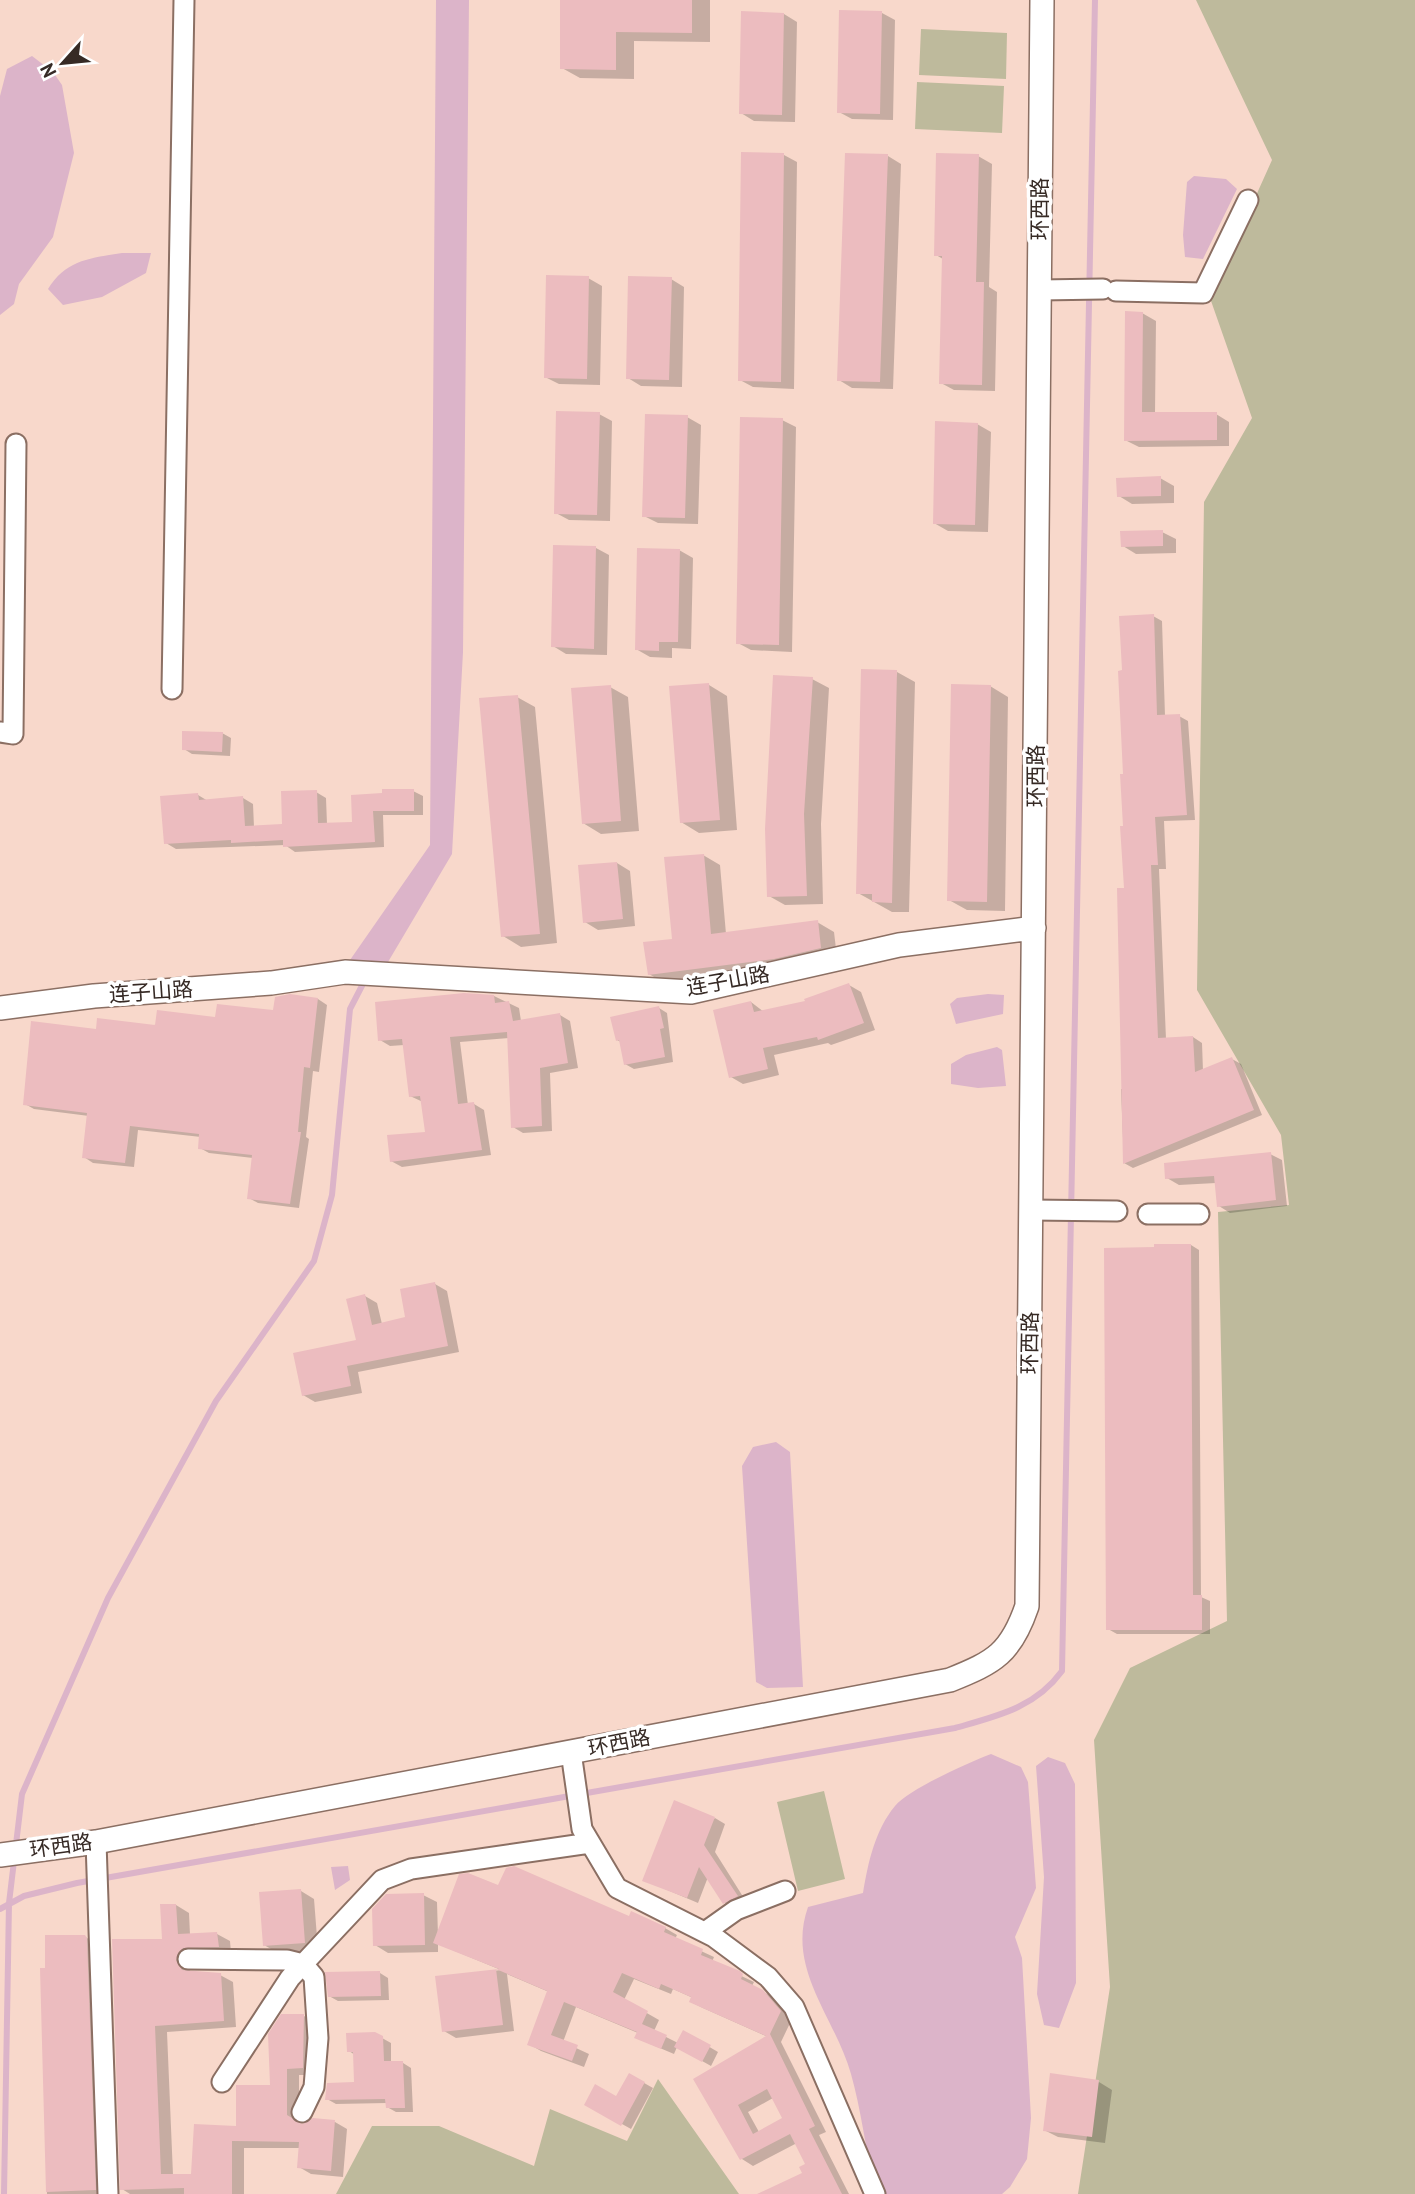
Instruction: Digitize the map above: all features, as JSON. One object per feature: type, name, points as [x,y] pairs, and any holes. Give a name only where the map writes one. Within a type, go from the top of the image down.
[{"type":"street","points":[[172,689],[184,0]]},
{"type":"street","name":"环西路","points":[[1,1855],[96,1842],[950,1680],[987,1666],[1016,1637],[1027,1606],[1042,0]]},
{"type":"street","points":[[1040,290],[1203,293],[1248,200]]},
{"type":"street","points":[[0,732],[13,734],[16,444]]},
{"type":"street","name":"连子山路","points":[[0,1007],[271,983],[345,972],[691,992],[899,945],[1034,928]]},
{"type":"street","points":[[1031,1210],[1117,1211]]},
{"type":"street","points":[[1148,1214],[1199,1214]]},
{"type":"street","points":[[571,1752],[586,1836],[617,1888],[705,1932],[768,1977],[794,2007],[875,2194]]},
{"type":"street","points":[[222,2082],[290,1978],[382,1880],[411,1868],[586,1836]]},
{"type":"street","points":[[96,1842],[107,2194]]},
{"type":"street","points":[[705,1932],[736,1910],[785,1891]]},
{"type":"street","points":[[188,1959],[287,1960],[303,1964],[314,1977],[318,2038],[314,2087],[302,2112]]},
{"type":"shaded area","points":[[436,0],[469,0],[463,652],[452,854],[388,962],[350,960],[430,845]]},
{"type":"shaded area","points":[[1196,0],[1415,0],[1415,2194],[1078,2194],[1110,1987],[1094,1740],[1130,1668],[1227,1621],[1218,1212],[1289,1205],[1281,1135],[1197,990],[1204,502],[1252,418],[1210,298],[1272,160]]},
{"type":"shaded area","points":[[921,29],[1007,33],[1006,79],[919,75]]},
{"type":"shaded area","points":[[32,56],[53,72],[62,85],[74,153],[53,237],[19,284],[14,304],[0,315],[0,96],[7,69]]},
{"type":"shaded area","points":[[917,82],[1004,86],[1002,133],[915,129]]},
{"type":"shaded area","points":[[1194,176],[1226,179],[1237,189],[1203,259],[1185,257],[1183,235],[1187,182]]},
{"type":"shaded area","points":[[122,253],[151,253],[146,273],[102,297],[63,305],[48,289],[55,279],[71,266],[89,259]]},
{"type":"shaded area","points":[[1004,995],[1003,1014],[956,1024],[950,1004],[957,998]]},
{"type":"shaded area","points":[[997,1047],[1002,1050],[1006,1086],[978,1088],[951,1084],[951,1064],[966,1055]]},
{"type":"shaded area","points":[[776,1442],[790,1452],[803,1687],[767,1688],[756,1682],[742,1466],[753,1447]]},
{"type":"shaded area","points":[[991,1754],[1021,1767],[1028,1782],[1036,1888],[1015,1937],[1022,1958],[1031,2118],[1027,2159],[1010,2187],[1002,2194],[881,2194],[873,2185],[851,2074],[808,1972],[803,1951],[803,1930],[808,1907],[863,1893],[877,1836],[895,1806],[925,1784]]},
{"type":"shaded area","points":[[1048,1757],[1065,1763],[1075,1784],[1076,1983],[1059,2028],[1044,2025],[1037,1994],[1044,1877],[1036,1766]]},
{"type":"shaded area","points":[[824,1791],[845,1879],[798,1891],[777,1802]]},
{"type":"shaded area","points":[[348,1866],[350,1880],[335,1890],[331,1867]]},
{"type":"shaded area","points":[[658,2079],[739,2194],[336,2194],[372,2126],[439,2126],[534,2166],[550,2109],[627,2141]]},
{"type":"building","points":[[560,0],[692,0],[692,33],[616,32],[616,70],[560,69]]},
{"type":"building","points":[[839,10],[882,11],[880,114],[837,113]]},
{"type":"building","points":[[741,11],[784,13],[782,115],[739,114]]},
{"type":"building","points":[[741,152],[784,153],[781,382],[738,381]]},
{"type":"building","points":[[845,153],[888,154],[880,382],[837,381]]},
{"type":"building","points":[[936,153],[979,154],[976,282],[984,282],[982,385],[939,384],[942,256],[934,256]]},
{"type":"building","points":[[546,275],[589,276],[587,379],[544,378]]},
{"type":"building","points":[[628,276],[672,277],[669,380],[626,379]]},
{"type":"building","points":[[1125,311],[1143,312],[1142,412],[1217,412],[1217,440],[1124,441]]},
{"type":"building","points":[[556,411],[600,412],[597,515],[554,514]]},
{"type":"building","points":[[645,414],[688,415],[685,518],[642,517]]},
{"type":"building","points":[[740,417],[783,418],[779,645],[736,644]]},
{"type":"building","points":[[935,421],[978,423],[975,525],[933,524]]},
{"type":"building","points":[[1161,476],[1161,496],[1117,497],[1116,478]]},
{"type":"building","points":[[1163,530],[1163,546],[1121,547],[1120,531]]},
{"type":"building","points":[[553,545],[596,546],[594,649],[551,647]]},
{"type":"building","points":[[637,548],[680,549],[678,642],[659,642],[659,651],[635,650]]},
{"type":"building","points":[[1154,614],[1157,715],[1180,714],[1187,815],[1155,817],[1158,865],[1151,865],[1158,1038],[1193,1036],[1195,1072],[1232,1057],[1254,1110],[1123,1164],[1117,888],[1124,888],[1120,826],[1123,826],[1120,774],[1123,774],[1118,671],[1122,670],[1119,616]]},
{"type":"building","points":[[861,669],[897,670],[892,903],[872,902],[872,894],[856,894]]},
{"type":"building","points":[[773,675],[813,677],[804,814],[807,896],[767,897],[765,829]]},
{"type":"building","points":[[709,683],[720,820],[680,823],[669,686]]},
{"type":"building","points":[[951,684],[991,685],[987,902],[947,901]]},
{"type":"building","points":[[611,685],[621,821],[582,824],[571,688]]},
{"type":"building","points":[[518,695],[540,934],[501,937],[479,698]]},
{"type":"building","points":[[182,731],[223,732],[222,752],[182,750]]},
{"type":"building","points":[[382,789],[414,789],[414,811],[373,811],[375,842],[283,847],[283,840],[164,844],[160,796],[198,793],[199,800],[243,796],[245,826],[282,824],[281,791],[317,790],[318,823],[352,822],[351,795],[382,793]]},
{"type":"building","points":[[704,854],[711,934],[818,920],[821,948],[774,959],[648,975],[643,942],[672,939],[664,857]]},
{"type":"building","points":[[617,862],[623,919],[583,923],[578,865]]},
{"type":"building","points":[[849,983],[864,1023],[818,1040],[817,1037],[763,1048],[768,1069],[729,1078],[713,1010],[751,1001],[754,1012],[805,1001],[804,999]]},
{"type":"building","points":[[464,993],[494,995],[495,1003],[509,1001],[513,1021],[560,1013],[568,1063],[540,1068],[542,1126],[511,1128],[507,1032],[450,1037],[458,1104],[474,1102],[482,1150],[390,1162],[387,1135],[425,1132],[420,1096],[409,1097],[402,1039],[378,1041],[375,1002]]},
{"type":"building","points":[[290,994],[318,998],[310,1068],[304,1067],[298,1132],[301,1132],[290,1204],[247,1199],[252,1155],[198,1149],[199,1134],[130,1126],[125,1163],[82,1158],[87,1113],[23,1105],[31,1021],[96,1029],[97,1018],[155,1025],[157,1010],[215,1017],[217,1004],[273,1010],[275,997]]},
{"type":"building","points":[[659,1006],[664,1028],[660,1029],[665,1057],[624,1065],[619,1040],[616,1041],[610,1017]]},
{"type":"building","points":[[1271,1152],[1276,1200],[1217,1207],[1214,1176],[1165,1179],[1164,1163]]},
{"type":"building","points":[[1154,1244],[1191,1244],[1193,1595],[1202,1595],[1202,1630],[1106,1630],[1104,1248],[1154,1247]]},
{"type":"building","points":[[435,1282],[448,1346],[347,1366],[351,1386],[302,1396],[293,1353],[356,1340],[346,1299],[365,1294],[372,1325],[405,1317],[400,1289]]},
{"type":"building","points":[[674,1800],[715,1817],[704,1845],[738,1896],[723,1904],[699,1867],[687,1898],[642,1881]]},
{"type":"building","points":[[514,1866],[629,1916],[631,1911],[666,1927],[664,1932],[703,1949],[701,1955],[740,1971],[743,1974],[741,1979],[763,1990],[781,2011],[770,2034],[815,2126],[809,2129],[842,2194],[757,2194],[802,2173],[799,2167],[805,2164],[790,2134],[740,2160],[693,2079],[766,2036],[689,2002],[691,1997],[661,1984],[659,1989],[622,1973],[613,1992],[648,2011],[642,2024],[667,2035],[661,2049],[634,2038],[637,2032],[564,2002],[551,2035],[578,2045],[572,2061],[527,2045],[547,1991],[433,1943],[459,1874],[468,1873],[498,1885],[506,1868]],"holes":[[[767,2089],[782,2118],[753,2134],[738,2105]]]},
{"type":"building","points":[[301,1889],[305,1943],[263,1946],[259,1892]]},
{"type":"building","points":[[424,1893],[425,1945],[373,1946],[372,1909],[386,1894]]},
{"type":"building","points":[[160,1904],[176,1904],[178,1934],[217,1932],[219,1947],[183,1948],[176,1960],[182,1970],[221,1973],[224,2021],[155,2026],[161,2174],[191,2174],[194,2124],[236,2126],[236,2085],[270,2085],[268,2034],[281,2014],[304,2014],[303,2068],[287,2069],[287,2115],[302,2124],[313,2118],[335,2120],[331,2171],[297,2168],[299,2142],[232,2141],[232,2194],[184,2194],[184,2188],[120,2190],[112,1939],[162,1939]]},
{"type":"building","points":[[45,1935],[85,1935],[87,1938],[96,2190],[46,2192],[40,1968],[45,1968]]},
{"type":"building","points":[[496,1969],[503,2025],[442,2032],[435,1976]]},
{"type":"building","points":[[380,1971],[381,1996],[328,1997],[325,1972]]},
{"type":"building","points":[[683,2030],[711,2045],[702,2062],[674,2047]]},
{"type":"building","points":[[375,2032],[383,2036],[384,2061],[403,2061],[405,2108],[386,2108],[385,2099],[325,2100],[327,2083],[354,2082],[353,2052],[347,2052],[346,2033]]},
{"type":"building","points":[[629,2073],[645,2082],[621,2126],[584,2105],[595,2084],[616,2096]]},
{"type":"building","points":[[1050,2073],[1099,2080],[1092,2137],[1043,2131]]},
{"type":"waterway","points":[[0,1909],[24,1896],[77,1883],[955,1728],[1014,1709],[1040,1694],[1062,1671],[1095,0]]},
{"type":"waterway","points":[[4,2194],[9,1903],[22,1794],[108,1598],[216,1401],[314,1261],[332,1195],[350,1009],[366,978]]}]
